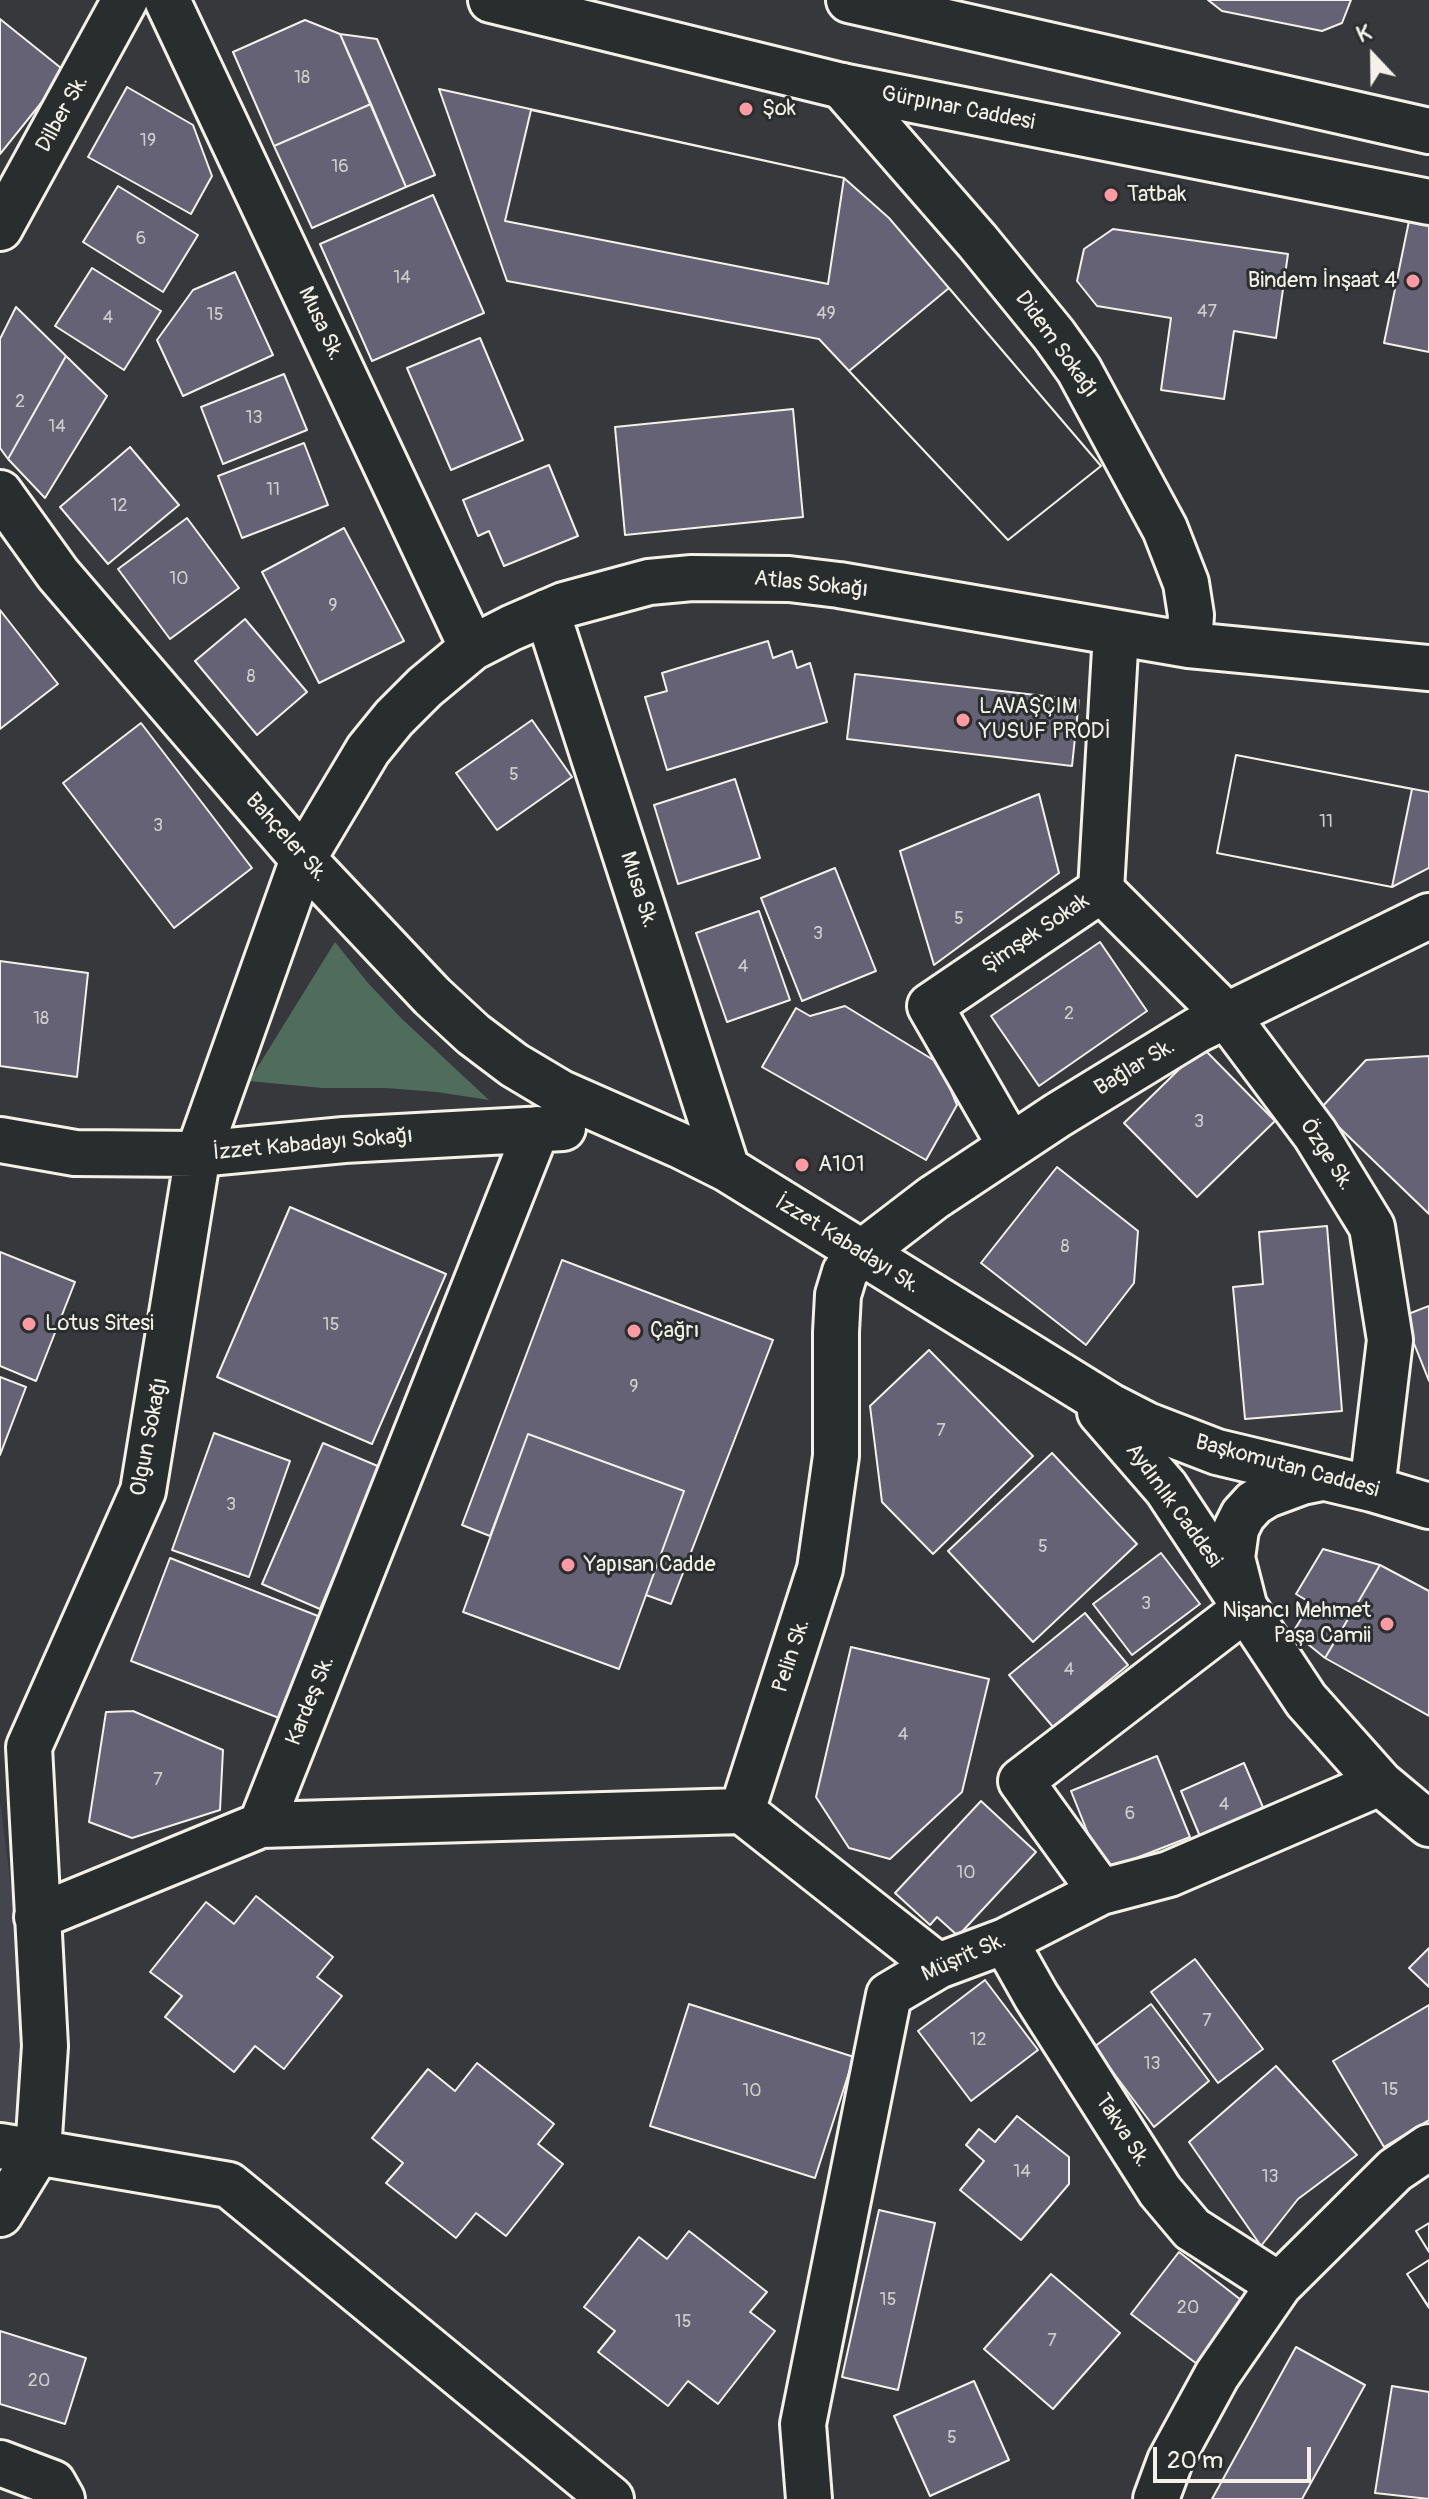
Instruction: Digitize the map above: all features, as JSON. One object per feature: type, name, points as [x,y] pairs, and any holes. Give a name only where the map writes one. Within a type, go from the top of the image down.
[{"type":"street","name":"Dilber Sk.","points":[[0,228],[125,0]]},
{"type":"street","name":"Musa Sk.","points":[[167,0],[472,648]]},
{"type":"street","name":"Gürpınar Caddesi","points":[[491,0],[842,86],[1429,202]]},
{"type":"street","points":[[849,0],[1429,131]]},
{"type":"street","name":"Didem Sokağı","points":[[842,86],[978,242],[1079,370],[1165,529],[1186,583],[1191,615],[1189,645]]},
{"type":"street","name":"Bahçeler Sk.","points":[[0,493],[58,574],[303,859],[432,996],[473,1034],[514,1065],[561,1093],[626,1124]]},
{"type":"street","name":"Atlas Sokağı","points":[[303,859],[368,750],[425,687],[472,648],[547,612],[649,582],[692,578],[789,579],[1189,645],[1429,668]]},
{"type":"street","name":"Musa Sk.","points":[[547,612],[727,1169]]},
{"type":"street","name":"Şimşek Sokak","points":[[1010,1145],[930,1006],[1101,890],[1116,633]]},
{"type":"street","name":"Olgun Sokağı","points":[[14,1741],[143,1491],[198,1154],[303,859]]},
{"type":"street","name":"Özge Sk.","points":[[1101,890],[1226,1015],[1315,1134],[1372,1227],[1390,1340],[1372,1489]]},
{"type":"street","name":"Bağlar Sk.","points":[[860,1254],[1010,1145],[1226,1015],[1429,916]]},
{"type":"street","name":"İzzet Kabadayı Sk.","points":[[626,1124],[727,1169],[1063,1377]]},
{"type":"street","name":"İzzet Kabadayı Sokağı","points":[[0,1140],[75,1153],[198,1154],[344,1140],[626,1124]]},
{"type":"street","name":"Kardeş Sk.","points":[[261,1825],[537,1129]]},
{"type":"street","name":"Pelin Sk.","points":[[742,1811],[820,1569],[836,1456],[838,1295],[845,1272],[860,1254]]},
{"type":"street","name":"Başkomutan Caddesi","points":[[1063,1377],[1110,1406],[1217,1452],[1372,1489],[1429,1506]]},
{"type":"street","name":"Aydınlık Caddesi","points":[[1063,1377],[1131,1446],[1166,1488],[1306,1700],[1380,1783],[1429,1824]]},
{"type":"street","points":[[1101,1892],[1021,1781],[1245,1609],[1232,1558],[1236,1529],[1243,1515],[1267,1495],[1302,1482],[1324,1478]]},
{"type":"street","points":[[0,2214],[45,2046],[37,1917],[14,1741]]},
{"type":"street","name":"Müşrit Sk.","points":[[809,2499],[803,2424],[889,1995],[938,1966],[1005,1941],[1101,1892],[1169,1874],[1380,1783]]},
{"type":"street","points":[[37,1917],[261,1825],[742,1811],[938,1966]]},
{"type":"street","name":"Takva Sk.","points":[[1005,1941],[1036,1996],[1160,2191],[1192,2229],[1279,2285]]},
{"type":"street","points":[[1156,2499],[1170,2461],[1217,2375],[1279,2285],[1395,2170],[1429,2147]]},
{"type":"street","points":[[19,2149],[229,2185],[611,2499]]},
{"type":"street","points":[[0,2463],[53,2483],[62,2499]]},
{"type":"shaded area","points":[[0,1801],[27,2011],[15,2166],[0,2160]]},
{"type":"green space","points":[[335,942],[401,1018],[489,1100],[437,1092],[322,1088],[249,1081]]},
{"type":"building","points":[[1208,0],[1351,0],[1342,23],[1322,31],[1222,11]]},
{"type":"building","points":[[0,19],[66,72],[0,154]]},
{"type":"building","points":[[305,20],[340,34],[371,104],[274,146],[233,52]]},
{"type":"building","points":[[340,34],[377,39],[435,175],[406,187]]},
{"type":"building","points":[[127,87],[193,125],[212,176],[191,214],[88,157]]},
{"type":"building","points":[[439,89],[844,178],[889,218],[1101,466],[1008,540],[819,339],[507,281]]},
{"type":"building","points":[[371,104],[406,187],[312,228],[274,146]]},
{"type":"building","points":[[531,110],[844,178],[828,284],[505,221]]},
{"type":"building","points":[[118,186],[198,235],[163,292],[83,242]]},
{"type":"building","points":[[433,195],[484,313],[372,361],[320,244]]},
{"type":"building","name":"Bindem İnşaat 4","points":[[1410,216],[1429,220],[1429,352],[1384,343]]},
{"type":"building","points":[[1113,229],[1288,254],[1276,338],[1234,331],[1224,399],[1161,390],[1171,318],[1097,306],[1077,281],[1084,249]]},
{"type":"building","points":[[92,268],[161,311],[124,370],[55,326]]},
{"type":"building","points":[[235,272],[273,355],[183,396],[157,340],[193,290]]},
{"type":"building","points":[[949,288],[1101,466],[1008,540],[849,371]]},
{"type":"building","points":[[16,307],[66,356],[8,459],[0,448],[0,339]]},
{"type":"building","points":[[480,338],[523,440],[451,470],[407,368]]},
{"type":"building","points":[[66,356],[107,396],[45,498],[8,459]]},
{"type":"building","points":[[284,374],[307,430],[223,464],[201,407]]},
{"type":"building","points":[[793,409],[803,517],[625,535],[615,427]]},
{"type":"building","points":[[304,443],[328,505],[242,538],[218,476]]},
{"type":"building","points":[[130,447],[179,505],[108,564],[60,507]]},
{"type":"building","points":[[549,465],[578,536],[504,566],[489,531],[478,536],[463,500]]},
{"type":"building","points":[[187,518],[239,588],[170,639],[118,569]]},
{"type":"building","points":[[344,528],[404,641],[319,683],[262,572]]},
{"type":"building","points":[[0,610],[58,684],[0,729]]},
{"type":"building","points":[[245,619],[307,692],[257,735],[195,661]]},
{"type":"building","points":[[768,641],[773,658],[792,651],[797,668],[810,663],[827,722],[667,770],[645,697],[667,691],[662,673]]},
{"type":"building","name":"LAVAŞÇIM YUSUF PRODİ","points":[[855,674],[1079,700],[1072,766],[847,739]]},
{"type":"building","points":[[532,720],[572,777],[497,830],[456,773]]},
{"type":"building","points":[[141,723],[252,868],[174,928],[63,783]]},
{"type":"building","points":[[1236,755],[1429,792],[1429,868],[1392,887],[1217,853]]},
{"type":"building","points":[[1236,755],[1412,789],[1392,887],[1217,853]]},
{"type":"building","points":[[735,779],[760,858],[678,884],[654,805]]},
{"type":"building","points":[[1039,794],[1059,873],[934,965],[900,851]]},
{"type":"building","points":[[835,868],[876,971],[802,1001],[761,898]]},
{"type":"building","points":[[759,911],[790,1000],[727,1022],[696,933]]},
{"type":"building","points":[[1100,942],[1147,1011],[1039,1086],[991,1016]]},
{"type":"building","points":[[0,961],[88,973],[77,1077],[0,1066]]},
{"type":"building","points":[[845,1006],[940,1064],[957,1105],[926,1160],[762,1067],[796,1008],[810,1016]]},
{"type":"building","points":[[1202,1047],[1275,1121],[1197,1197],[1124,1123]]},
{"type":"building","points":[[1429,1056],[1429,1214],[1320,1109],[1366,1060]]},
{"type":"building","points":[[1057,1167],[1138,1231],[1134,1283],[1086,1345],[981,1263]]},
{"type":"building","points":[[290,1207],[446,1274],[372,1444],[217,1377]]},
{"type":"building","points":[[1327,1226],[1342,1411],[1245,1419],[1233,1287],[1263,1284],[1259,1232]]},
{"type":"building","name":"Lotus Sitesi","points":[[0,1252],[75,1282],[36,1381],[0,1366]]},
{"type":"building","points":[[562,1260],[773,1340],[671,1604],[646,1595],[684,1491],[528,1434],[490,1536],[462,1525]]},
{"type":"building","points":[[1429,1306],[1429,1381],[1403,1316]]},
{"type":"building","points":[[929,1350],[1033,1456],[933,1554],[882,1502],[870,1406]]},
{"type":"building","points":[[0,1377],[26,1387],[0,1455]]},
{"type":"building","points":[[214,1433],[290,1461],[249,1577],[172,1550]]},
{"type":"building","name":"Yapısan Cadde","points":[[528,1434],[684,1491],[619,1669],[463,1612]]},
{"type":"building","points":[[323,1443],[380,1467],[320,1609],[262,1584]]},
{"type":"building","points":[[1052,1453],[1137,1544],[1033,1642],[948,1551]]},
{"type":"building","points":[[1323,1549],[1380,1565],[1325,1658],[1293,1632],[1311,1603],[1296,1594]]},
{"type":"building","points":[[1161,1553],[1200,1604],[1132,1655],[1093,1604]]},
{"type":"building","points":[[170,1558],[318,1616],[279,1718],[131,1661]]},
{"type":"building","name":"Nişancı Mehmet Paşa Camii","points":[[1380,1565],[1429,1591],[1429,1716],[1325,1658]]},
{"type":"building","points":[[1085,1613],[1128,1665],[1053,1727],[1009,1675]]},
{"type":"building","points":[[851,1647],[989,1679],[962,1792],[890,1859],[849,1848],[816,1797]]},
{"type":"building","points":[[133,1711],[223,1750],[220,1810],[132,1838],[89,1822],[106,1712]]},
{"type":"building","points":[[1157,1756],[1190,1837],[1103,1871],[1071,1791]]},
{"type":"building","points":[[1244,1763],[1268,1819],[1204,1846],[1181,1791]]},
{"type":"building","points":[[981,1801],[1036,1852],[958,1936],[937,1917],[930,1925],[895,1893]]},
{"type":"building","points":[[256,1896],[333,1957],[317,1977],[342,1996],[284,2069],[255,2046],[234,2072],[165,2017],[182,1996],[150,1972],[206,1902],[234,1924]]},
{"type":"building","points":[[1429,1948],[1429,1987],[1409,1968]]},
{"type":"building","points":[[1195,1959],[1263,2049],[1218,2083],[1151,1992]]},
{"type":"building","points":[[985,1980],[1038,2050],[971,2101],[918,2031]]},
{"type":"building","points":[[689,2004],[854,2057],[815,2178],[650,2126]]},
{"type":"building","points":[[1151,2004],[1209,2081],[1154,2127],[1094,2047]]},
{"type":"building","points":[[1429,2005],[1429,2120],[1384,2147],[1333,2061]]},
{"type":"building","points":[[477,2063],[554,2124],[538,2144],[563,2164],[506,2236],[476,2213],[456,2238],[386,2183],[403,2163],[372,2138],[428,2069],[455,2091]]},
{"type":"building","points":[[1276,2066],[1357,2155],[1298,2199],[1261,2246],[1189,2142]]},
{"type":"building","points":[[1017,2116],[1069,2157],[1069,2184],[1021,2240],[960,2190],[984,2161],[966,2145],[979,2129],[995,2142]]},
{"type":"building","points":[[879,2210],[935,2223],[898,2390],[842,2377]]},
{"type":"building","points":[[1429,2223],[1429,2252],[1416,2231]]},
{"type":"building","points":[[1429,2223],[1429,2252],[1416,2231]]},
{"type":"building","points":[[689,2231],[767,2292],[750,2312],[775,2331],[718,2404],[688,2381],[668,2406],[598,2352],[615,2331],[584,2307],[639,2237],[667,2259]]},
{"type":"building","points":[[1179,2252],[1245,2303],[1197,2364],[1131,2314]]},
{"type":"building","points":[[1429,2260],[1429,2308],[1407,2274]]},
{"type":"building","points":[[1429,2260],[1429,2307],[1407,2274]]},
{"type":"building","points":[[1051,2274],[1120,2333],[1053,2409],[984,2349]]},
{"type":"building","points":[[0,2331],[86,2358],[65,2424],[0,2404]]},
{"type":"building","points":[[1296,2347],[1365,2385],[1302,2499],[1212,2499]]},
{"type":"building","points":[[974,2381],[1009,2460],[930,2496],[894,2416]]},
{"type":"building","points":[[1392,2386],[1429,2392],[1429,2499],[1375,2493]]},
{"type":"place","name":"Şok","points":[[746,109]]},
{"type":"place","name":"Tatbak","points":[[1111,195]]},
{"type":"place","name":"Bindem İnşaat 4","points":[[1413,281]]},
{"type":"place","name":"LAVAŞÇIM YUSUF PRODİ","points":[[963,720]]},
{"type":"place","name":"A101","points":[[802,1165]]},
{"type":"place","name":"Lotus Sitesi","points":[[29,1324]]},
{"type":"place","name":"Çağrı","points":[[634,1331]]},
{"type":"place","name":"Yapısan Cadde","points":[[568,1565]]},
{"type":"place","name":"Nişancı Mehmet Paşa Camii","points":[[1387,1624]]}]
